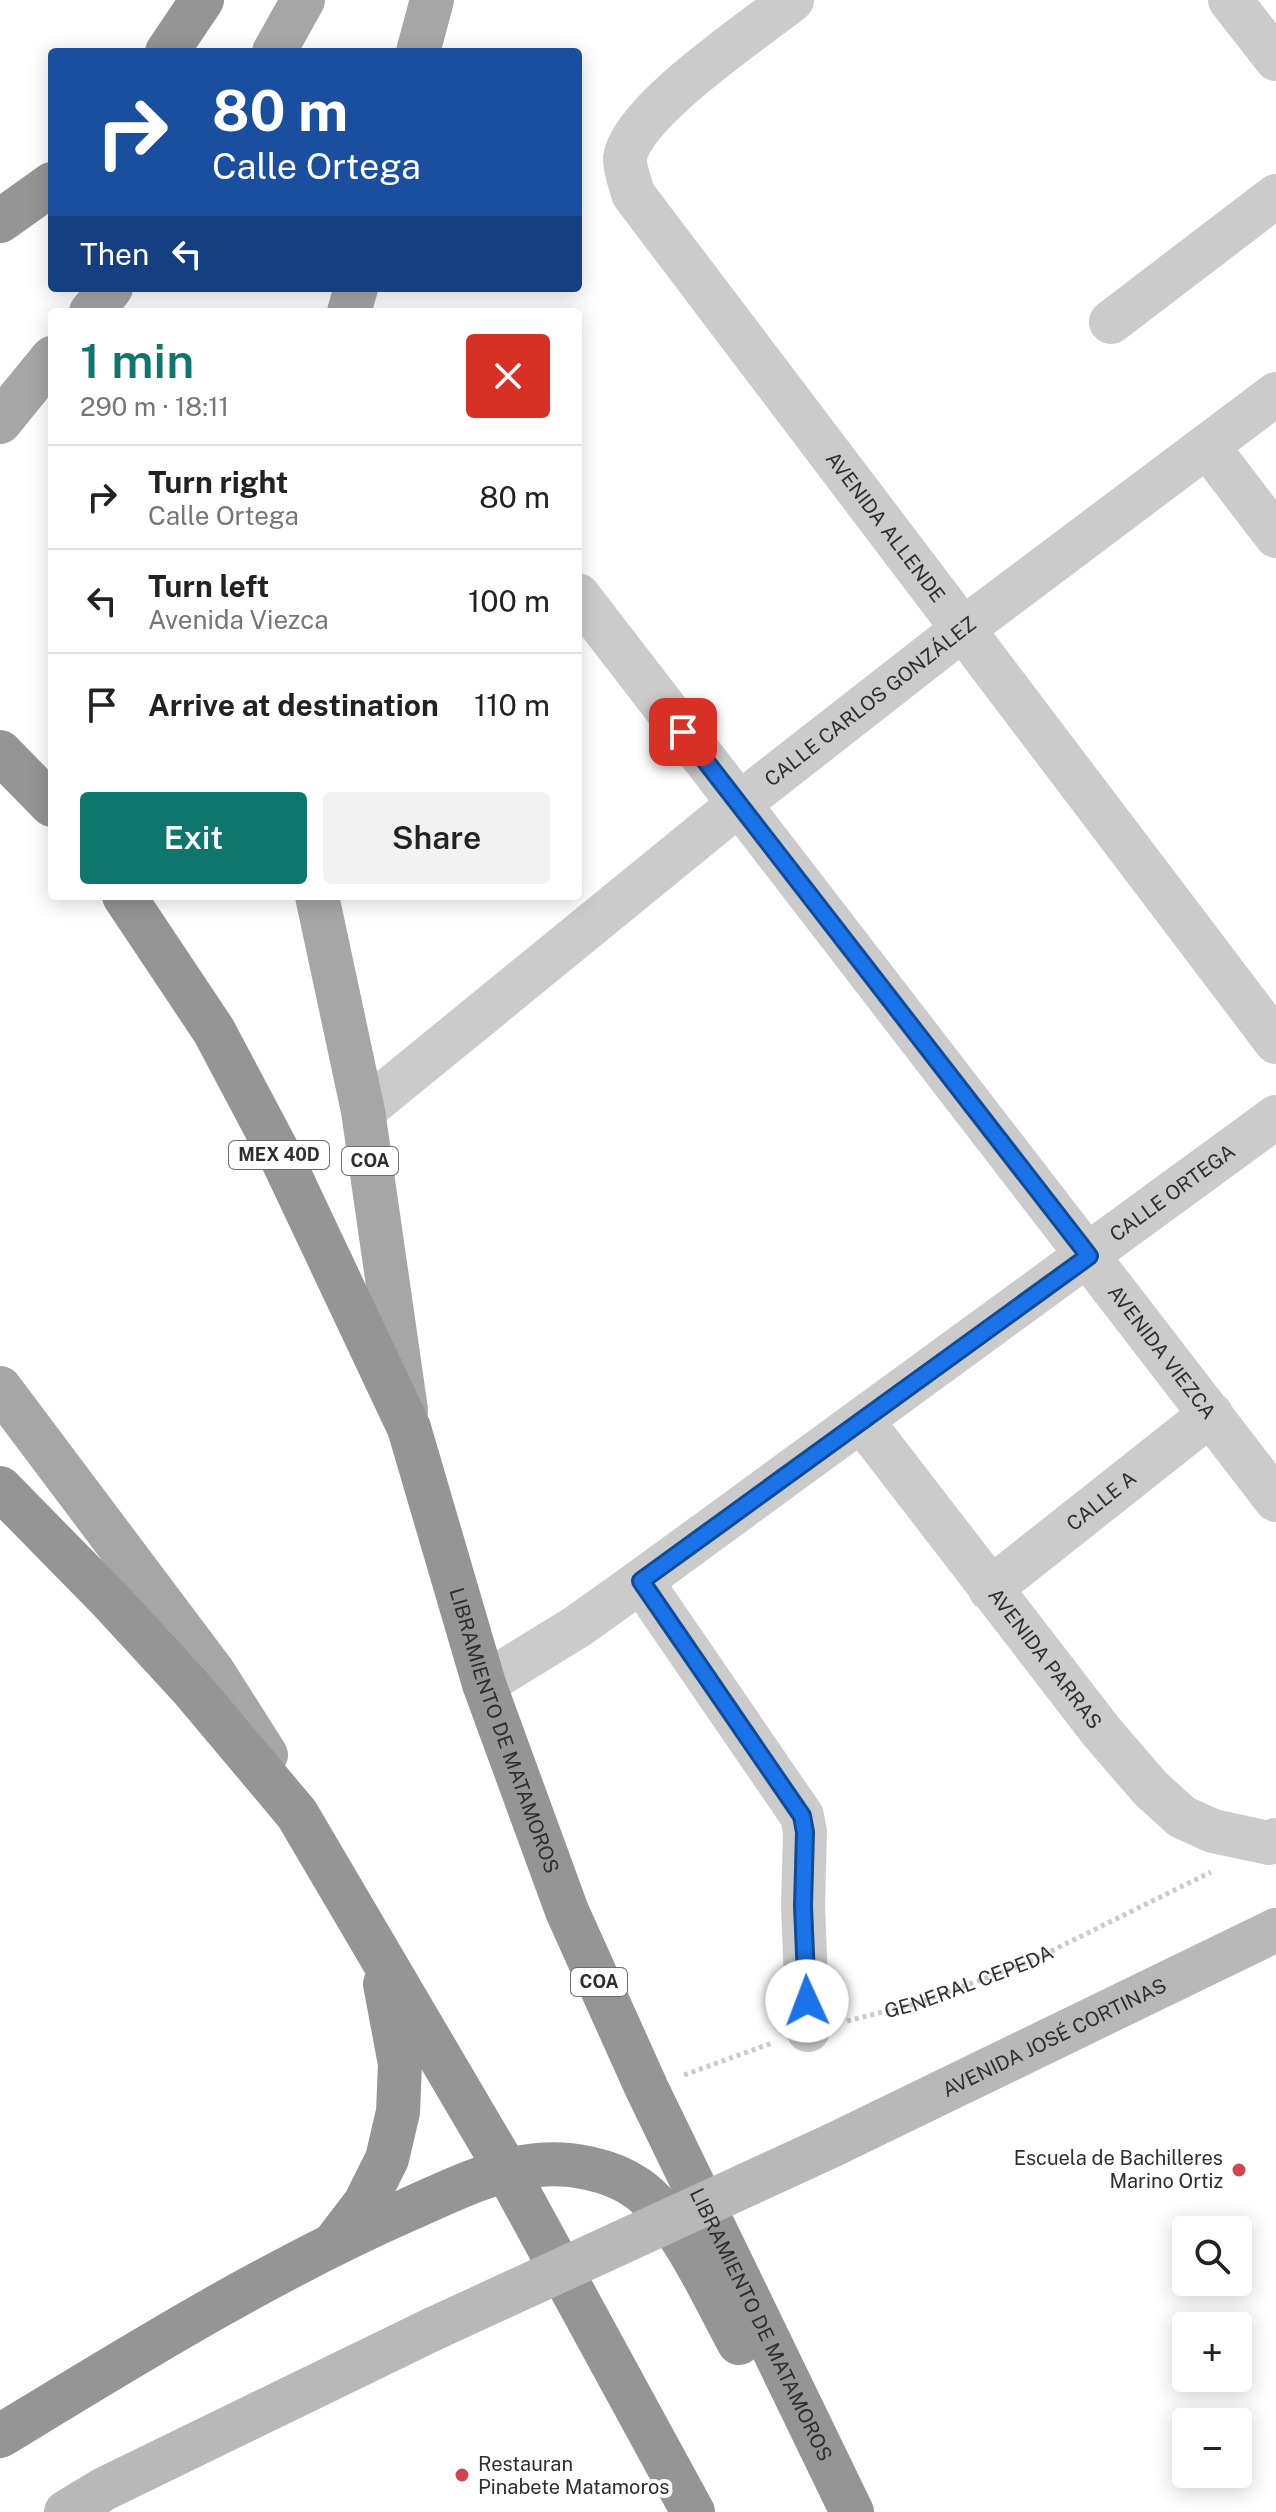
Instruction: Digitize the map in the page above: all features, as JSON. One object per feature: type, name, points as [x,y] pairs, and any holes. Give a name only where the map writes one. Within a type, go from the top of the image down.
[{"type":"highway","points":[[170,48],[202,0]]},
{"type":"highway","points":[[0,221],[48,187]]},
{"type":"highway","points":[[0,752],[48,801]]},
{"type":"highway","name":"MEX 40D","points":[[127,900],[214,1031],[284,1163],[409,1428]]},
{"type":"highway","name":"LIBRAMIENTO DE MATAMOROS","points":[[409,1428],[484,1684],[567,1911],[647,2089],[852,2512]]},
{"type":"highway","points":[[0,1488],[182,1678],[297,1814],[507,2171],[693,2512]]},
{"type":"highway","points":[[335,2242],[365,2203],[387,2159],[398,2112],[400,2064],[378,1950]]},
{"type":"highway","points":[[0,2436],[197,2317],[335,2242],[462,2186],[507,2171],[538,2165],[576,2166],[601,2172],[637,2188],[675,2228],[822,2495],[835,2512]]},
{"type":"main road","points":[[276,48],[303,0]]},
{"type":"main road","points":[[419,48],[432,0]]},
{"type":"main road","points":[[94,308],[108,292]]},
{"type":"main road","points":[[0,422],[48,363]]},
{"type":"main road","name":"LIBRAMIENTO DE MATAMOROS","points":[[318,900],[363,1111],[409,1428]]},
{"type":"main road","points":[[0,1388],[214,1673],[263,1749],[297,1814]]},
{"type":"main road","name":"AVENIDA JOSÉ CORTINAS","points":[[66,2512],[104,2489],[433,2329],[833,2145],[1276,1930]]},
{"type":"street","name":"AVENIDA ALLENDE","points":[[792,0],[678,89],[639,127],[625,159],[633,194],[1276,1042]]},
{"type":"street","points":[[1230,0],[1276,59]]},
{"type":"street","points":[[1111,322],[1276,196]]},
{"type":"street","name":"CALLE CARLOS GONZÁLEZ","points":[[363,1111],[739,804],[963,629],[1276,394]]},
{"type":"street","points":[[1208,447],[1276,536]]},
{"type":"street","name":"AVENIDA VIEZCA","points":[[582,600],[1276,1500]]},
{"type":"street","name":"CALLE ORTEGA","points":[[484,1684],[578,1626],[641,1581],[1276,1117]]},
{"type":"street","name":"CALLE A","points":[[990,1589],[1211,1414]]},
{"type":"street","name":"AVENIDA PARRAS","points":[[862,1421],[1101,1731],[1151,1789],[1182,1817],[1213,1831],[1272,1842]]},
{"type":"street","points":[[641,1581],[802,1816],[805,1832],[803,1906],[808,2030]]},
{"type":"path","name":"GENERAL CEPEDA","points":[[647,2089],[808,2030],[918,2003],[1029,1962],[1212,1871]]},
{"type":"place","name":"Escuela de Bachilleres Marino Ortiz","points":[[1239,2170]]},
{"type":"place","name":"Restauran Pinabete Matamoros","points":[[462,2475]]},
{"type":"route","points":[[683,732],[1089,1256],[641,1581],[802,1816],[805,1832],[803,1906],[807,2001]]}]
